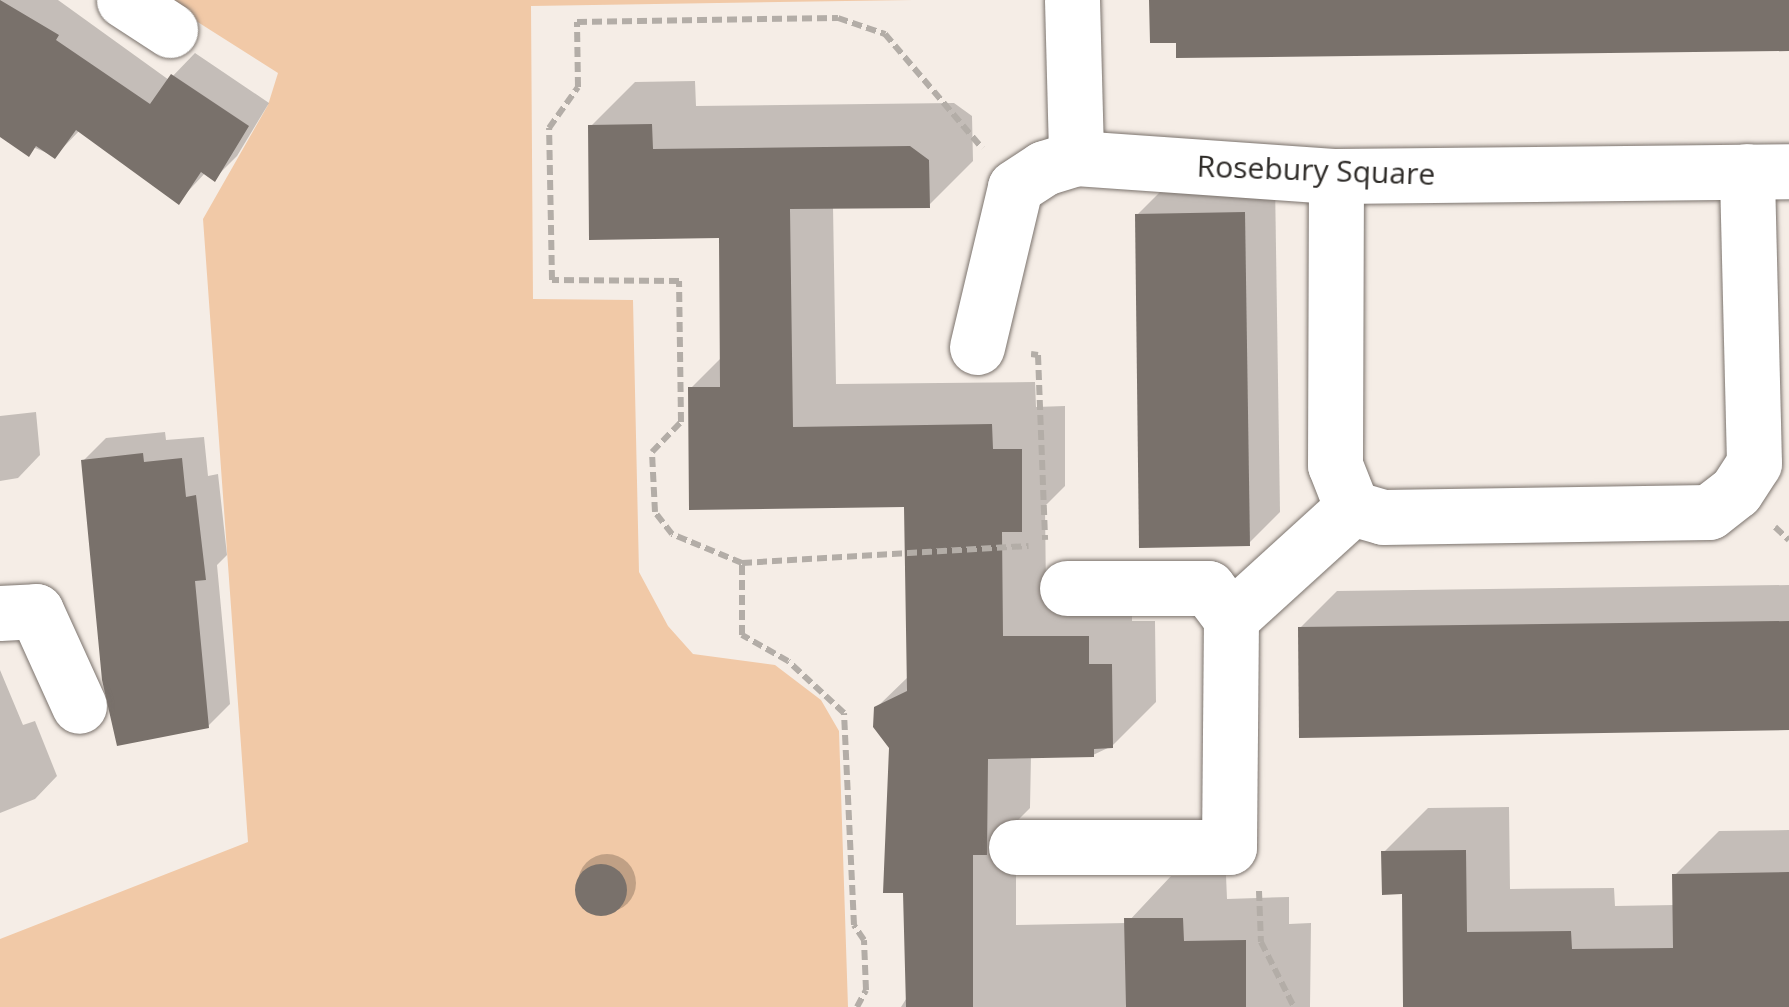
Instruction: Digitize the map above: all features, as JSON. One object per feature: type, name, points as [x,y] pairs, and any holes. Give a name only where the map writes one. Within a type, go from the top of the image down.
[{"type":"street","points":[[124,0],[170,30]]},
{"type":"street","points":[[1072,0],[1076,158]]},
{"type":"street","name":"Rosebury Square","points":[[1015,187],[1044,168],[1076,158],[1336,176],[1768,171]]},
{"type":"street","points":[[1352,508],[1383,517],[1709,512],[1736,491],[1754,463],[1768,171]]},
{"type":"street","points":[[1336,176],[1335,465],[1352,508]]},
{"type":"street","points":[[977,348],[1015,187]]},
{"type":"street","points":[[1231,618],[1352,508]]},
{"type":"street","points":[[1016,847],[1230,847],[1231,618],[1208,588],[1067,588]]},
{"type":"street","points":[[0,613],[36,611],[78,706]]},
{"type":"path","points":[[977,348],[1038,355],[1045,546],[742,564],[672,534],[654,512],[652,452],[681,422],[680,281],[552,280],[549,128],[578,87],[577,22],[838,18],[886,34],[1015,187]]},
{"type":"path","points":[[742,564],[742,635],[788,661],[844,713],[854,925],[864,940],[866,990],[856,1007]]},
{"type":"path","points":[[1259,882],[1261,942],[1294,1007]]},
{"type":"shaded area","points":[[163,0],[913,0],[531,6],[533,299],[633,300],[639,572],[668,626],[693,654],[775,665],[821,700],[839,731],[848,1007],[0,1007],[0,939],[248,842],[203,219],[268,105],[278,73]]},
{"type":"building","points":[[0,0],[59,35],[56,40],[150,104],[171,74],[249,126],[215,182],[201,172],[179,205],[76,130],[55,159],[36,146],[29,157],[0,137]]},
{"type":"building","points":[[1149,0],[1789,0],[1789,51],[1176,58],[1176,43],[1150,43]]},
{"type":"building","points":[[652,124],[653,149],[910,146],[929,160],[930,208],[790,209],[793,427],[992,424],[993,449],[1022,449],[1022,532],[1002,532],[1003,636],[1089,636],[1089,664],[1112,664],[1113,748],[1094,749],[1094,757],[988,759],[987,855],[973,855],[973,1007],[906,1007],[903,893],[883,893],[889,748],[873,727],[874,707],[907,691],[904,507],[689,510],[688,387],[720,387],[719,238],[589,240],[588,125]]},
{"type":"building","points":[[1245,212],[1250,546],[1139,548],[1135,214]]},
{"type":"building","points":[[143,453],[144,462],[182,458],[186,497],[196,495],[206,580],[195,581],[209,728],[117,746],[102,680],[81,460]]},
{"type":"building","points":[[1789,621],[1789,730],[1299,738],[1298,627]]},
{"type":"building","points":[[1466,850],[1467,932],[1571,931],[1572,949],[1673,948],[1672,874],[1789,872],[1789,1007],[1403,1007],[1402,894],[1382,895],[1381,851]]},
{"type":"building","points":[[601,864],[620,871],[627,890],[620,909],[601,916],[582,909],[575,890],[582,871]]},
{"type":"building","points":[[1124,918],[1183,918],[1184,941],[1246,940],[1246,1007],[1126,1007]]}]
